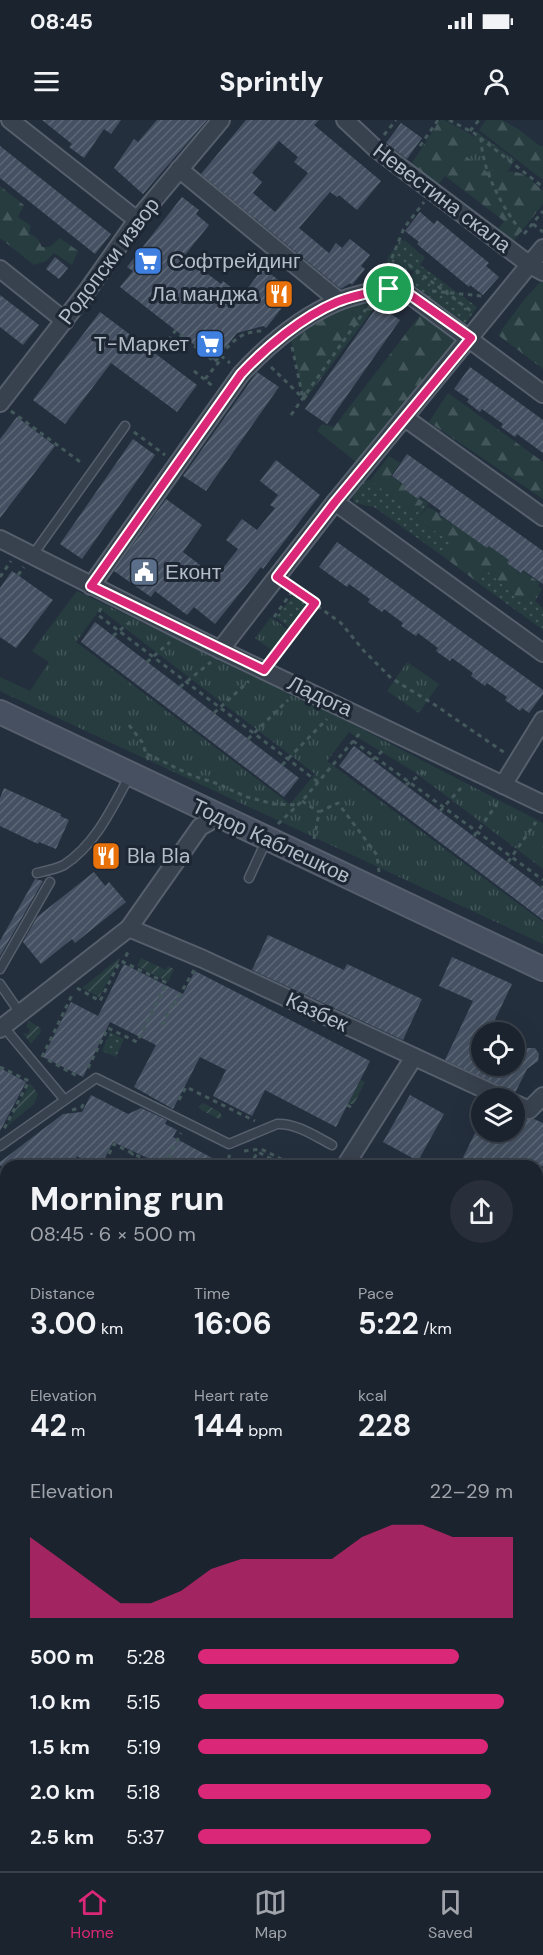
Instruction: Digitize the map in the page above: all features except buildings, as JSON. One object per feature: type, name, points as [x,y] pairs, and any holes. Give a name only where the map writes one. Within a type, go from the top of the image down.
[{"type":"main road","name":"Тодор Каблешков","points":[[0,712],[220,816],[272,833],[543,969]]},
{"type":"street","points":[[10,120],[137,220]]},
{"type":"street","name":"Родопски извор","points":[[5,406],[137,220],[221,120]]},
{"type":"street","name":"Невестина скала","points":[[345,120],[375,148],[537,269]]},
{"type":"street","points":[[179,169],[258,239],[339,301]]},
{"type":"street","points":[[216,656],[335,502],[485,321],[505,297],[537,269],[543,248]]},
{"type":"street","points":[[0,269],[65,321]]},
{"type":"street","points":[[91,586],[241,374],[258,355],[284,334],[339,301],[389,289],[471,338],[543,393]]},
{"type":"street","points":[[405,418],[543,518]]},
{"type":"street","points":[[335,502],[543,653]]},
{"type":"street","name":"Ладога","points":[[0,539],[23,560],[91,586],[216,656],[264,670],[543,804]]},
{"type":"street","points":[[503,785],[543,720]]},
{"type":"street","points":[[2,1028],[129,928],[200,827],[220,816]]},
{"type":"street","name":"Казбек","points":[[129,928],[203,959],[481,1088]]},
{"type":"street","points":[[349,1160],[414,1057]]},
{"type":"street","points":[[525,1108],[529,1110],[543,1096]]},
{"type":"lane","points":[[23,560],[125,426]]},
{"type":"lane","points":[[37,873],[63,866],[83,849],[102,826],[130,774]]},
{"type":"lane","points":[[249,878],[272,833]]},
{"type":"lane","points":[[0,969],[50,882]]},
{"type":"lane","points":[[0,984],[20,1013]]},
{"type":"lane","points":[[2,1028],[64,1099]]},
{"type":"lane","points":[[0,1146],[96,1078],[229,1144],[276,1124],[284,1123],[332,1145]]},
{"type":"path","points":[[420,146],[438,120]]},
{"type":"path","points":[[449,120],[481,138],[543,187]]},
{"type":"path","points":[[470,131],[479,120]]},
{"type":"path","points":[[481,138],[481,156],[508,214],[522,236],[543,211]]},
{"type":"path","points":[[389,289],[404,228],[433,192]]},
{"type":"path","points":[[533,224],[543,232]]},
{"type":"path","points":[[291,415],[409,265],[485,321]]},
{"type":"path","points":[[389,289],[505,297]]},
{"type":"path","points":[[163,348],[175,331],[215,362],[238,337],[262,331],[284,334],[303,398]]},
{"type":"path","points":[[258,355],[303,398]]},
{"type":"path","points":[[205,380],[221,356]]},
{"type":"path","points":[[194,371],[211,384]]},
{"type":"path","points":[[5,406],[93,471]]},
{"type":"path","points":[[125,426],[178,463]]},
{"type":"path","points":[[18,575],[23,560]]},
{"type":"path","points":[[0,577],[23,560]]},
{"type":"path","points":[[277,577],[341,623],[364,651],[391,678],[518,762]]},
{"type":"path","points":[[274,616],[294,589]]},
{"type":"path","points":[[264,670],[315,603]]},
{"type":"path","points":[[101,608],[98,615],[318,782]]},
{"type":"path","points":[[113,636],[130,622]]},
{"type":"path","points":[[147,662],[170,642]]},
{"type":"path","points":[[180,687],[216,656]]},
{"type":"path","points":[[214,713],[249,681]]},
{"type":"path","points":[[248,739],[288,700]]},
{"type":"path","points":[[282,765],[327,719]]},
{"type":"path","points":[[272,833],[371,720]]},
{"type":"path","points":[[129,725],[147,754],[157,760],[256,800],[274,804],[300,803],[319,812]]},
{"type":"path","points":[[353,741],[543,880]]},
{"type":"path","points":[[374,758],[386,748]]},
{"type":"path","points":[[406,785],[425,771]]},
{"type":"path","points":[[440,811],[461,788]]},
{"type":"path","points":[[319,812],[338,803],[377,855],[379,874]]},
{"type":"path","points":[[474,836],[497,804]]},
{"type":"path","points":[[313,844],[319,812]]},
{"type":"path","points":[[508,862],[536,822]]},
{"type":"path","points":[[80,990],[100,1001],[119,963],[123,962],[128,952]]},
{"type":"path","points":[[88,1069],[108,1028],[137,1042],[167,983],[123,962]]},
{"type":"path","points":[[162,1025],[195,969]]},
{"type":"path","points":[[42,1057],[74,991]]},
{"type":"path","points":[[177,1004],[175,1003],[181,991]]},
{"type":"path","points":[[40,1049],[42,1057],[83,1079]]},
{"type":"path","points":[[0,1067],[29,1081],[1,1133]]},
{"type":"path","points":[[179,1100],[186,1087],[256,1122]]},
{"type":"path","points":[[82,1107],[85,1102]]},
{"type":"path","points":[[347,1105],[353,1108]]},
{"type":"path","points":[[167,1160],[186,1123]]},
{"type":"path","points":[[109,1154],[114,1144],[146,1160]]},
{"type":"path","points":[[253,1160],[259,1150]]},
{"type":"path","points":[[259,1150],[275,1160]]},
{"type":"path","points":[[259,1150],[282,1160]]},
{"type":"path","points":[[130,1160],[133,1153]]},
{"type":"path","points":[[228,1160],[231,1153]]},
{"type":"green space","points":[[440,120],[474,136],[462,153],[490,173],[497,165],[507,172],[522,174],[543,191],[543,204],[512,243],[495,234],[504,221],[445,176],[435,189],[408,169]]},
{"type":"green space","points":[[486,120],[502,120],[543,146],[543,180],[479,130]]},
{"type":"green space","points":[[477,132],[515,160],[507,172],[497,165],[490,174],[462,153]]},
{"type":"green space","points":[[0,186],[24,205],[18,217],[31,226],[29,233],[38,239],[42,247],[50,247],[60,238],[78,251],[72,265],[54,253],[46,261],[34,265],[0,238]]},
{"type":"green space","points":[[401,240],[406,241],[425,258],[420,265],[477,307],[466,323],[460,326],[402,288],[414,271],[391,267],[386,263]]},
{"type":"green space","points":[[543,279],[543,369],[498,335]]},
{"type":"green space","points":[[382,298],[304,401],[289,331],[333,305]]},
{"type":"green space","points":[[424,310],[464,340],[360,465],[317,431],[322,424],[334,427]]},
{"type":"green space","points":[[448,393],[543,462],[543,499],[429,422]]},
{"type":"green space","points":[[389,456],[400,463],[391,476],[406,486],[404,489],[423,502],[415,514],[370,480]]},
{"type":"green space","points":[[370,480],[415,514],[423,502],[418,499],[420,497],[429,504],[418,517],[418,521],[454,542],[444,557],[374,507],[354,503],[352,494],[361,482]]},
{"type":"green space","points":[[428,507],[452,524],[455,522],[474,535],[472,538],[487,548],[489,546],[509,560],[507,563],[521,574],[523,571],[540,583],[525,604],[486,570],[477,582],[444,557],[454,542],[418,521],[418,517]]},
{"type":"green space","points":[[486,570],[525,604],[538,586],[542,589],[535,601],[543,608],[543,630],[477,582]]},
{"type":"green space","points":[[77,591],[354,725],[543,823],[543,869],[413,771],[349,732],[327,761],[543,922],[543,944],[0,691],[0,677],[30,691],[49,662],[32,651]],"holes":[[[100,609],[315,774],[290,804],[76,642]]]},
{"type":"green space","points":[[295,593],[311,605],[292,630],[276,617]]},
{"type":"green space","points":[[271,617],[290,631],[274,652],[255,638]]},
{"type":"green space","points":[[407,662],[439,684],[419,713],[387,691]]},
{"type":"green space","points":[[141,958],[166,970],[168,966],[174,969],[168,982],[137,966]]},
{"type":"green space","points":[[120,959],[99,997],[82,988]]},
{"type":"green space","points":[[29,1021],[41,1028],[40,1033],[31,1044],[23,1033],[28,1034],[30,1029],[26,1027]]},
{"type":"green space","points":[[110,1032],[124,1039],[116,1057],[102,1051]]},
{"type":"green space","points":[[361,1080],[365,1082],[354,1104],[348,1103]]},
{"type":"green space","points":[[30,1083],[38,1094],[34,1104],[6,1127]]},
{"type":"green space","points":[[203,1103],[220,1112],[222,1118],[219,1119],[201,1110],[199,1107]]},
{"type":"place","name":"Софтрейдинг","points":[[148,261]]},
{"type":"place","name":"Ла манджа","points":[[279,294]]},
{"type":"place","name":"Т-Маркет","points":[[210,344]]},
{"type":"place","name":"Еконт","points":[[144,572]]},
{"type":"place","name":"Bla Bla","points":[[106,856]]},
{"type":"route","points":[[399,287],[471,338],[335,502],[277,577],[315,603],[264,670],[91,586],[241,374],[258,355],[288,331],[333,304],[389,289],[399,287]]}]
